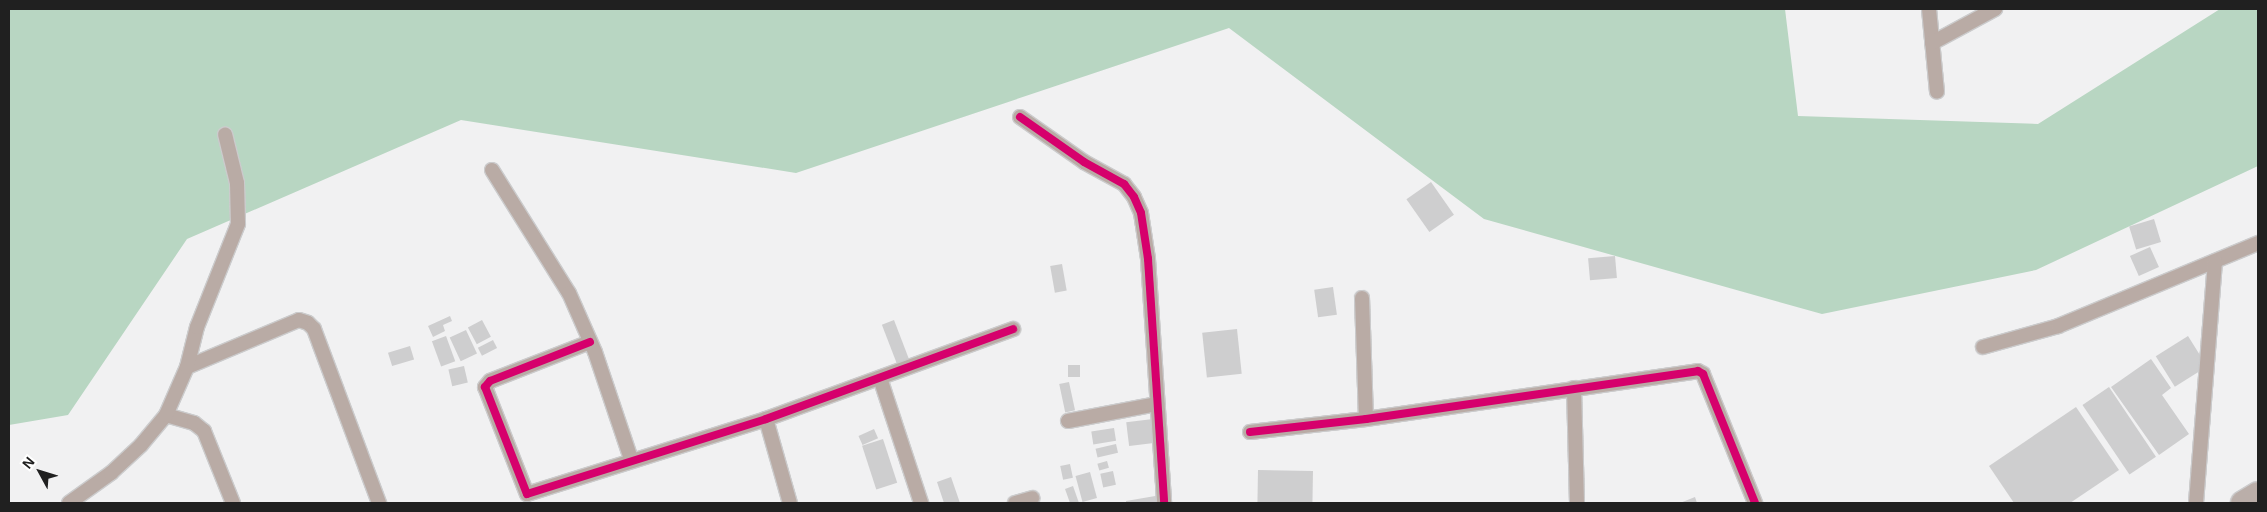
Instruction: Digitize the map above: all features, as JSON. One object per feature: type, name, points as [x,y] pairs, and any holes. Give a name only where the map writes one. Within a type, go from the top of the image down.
[{"type":"highway","points":[[2243,503],[2258,494]]},
{"type":"street","points":[[1929,9],[1937,92]]},
{"type":"street","points":[[1932,43],[1996,9]]},
{"type":"street","points":[[1020,117],[1084,162],[1124,184],[1134,197],[1141,213],[1148,259],[1164,503]]},
{"type":"street","points":[[76,501],[141,445],[166,415],[187,367],[197,327],[238,224],[237,183],[225,134]]},
{"type":"street","points":[[492,170],[556,270],[590,342],[630,459]]},
{"type":"street","points":[[1983,347],[2058,326],[2258,243]]},
{"type":"street","points":[[2196,503],[2215,262]]},
{"type":"street","points":[[1362,298],[1366,419]]},
{"type":"street","points":[[187,367],[299,320],[308,323],[314,329],[379,503]]},
{"type":"street","points":[[590,342],[490,381],[485,387],[485,393],[527,494],[630,459],[766,419],[1013,329]]},
{"type":"street","points":[[1250,432],[1366,419],[1693,370],[1703,374],[1755,503]]},
{"type":"street","points":[[880,378],[921,503]]},
{"type":"street","points":[[1574,388],[1577,503]]},
{"type":"street","points":[[1068,421],[1157,404]]},
{"type":"street","points":[[166,415],[194,423],[204,431],[232,503]]},
{"type":"street","points":[[766,419],[790,503]]},
{"type":"street","points":[[1015,503],[1032,498]]},
{"type":"green space","points":[[9,9],[1785,9],[1798,116],[2038,124],[2220,9],[2258,9],[2258,166],[2036,270],[1822,314],[1484,219],[1229,28],[796,173],[461,120],[187,239],[68,415],[9,425]]},
{"type":"building","points":[[1431,182],[1454,215],[1429,232],[1406,199]]},
{"type":"building","points":[[2154,219],[2161,242],[2136,250],[2129,227]]},
{"type":"building","points":[[2150,247],[2159,267],[2139,276],[2130,256]]},
{"type":"building","points":[[1615,256],[1617,278],[1590,280],[1588,258]]},
{"type":"building","points":[[1062,264],[1067,291],[1055,293],[1050,266]]},
{"type":"building","points":[[1333,287],[1337,315],[1318,317],[1314,290]]},
{"type":"building","points":[[450,316],[452,321],[443,325],[445,331],[433,337],[428,326]]},
{"type":"building","points":[[482,320],[491,337],[477,344],[468,328]]},
{"type":"building","points":[[894,320],[909,360],[897,365],[882,325]]},
{"type":"building","points":[[1237,329],[1242,374],[1207,377],[1202,333]]},
{"type":"building","points":[[466,330],[477,354],[461,361],[450,338]]},
{"type":"building","points":[[446,336],[455,361],[441,367],[432,341]]},
{"type":"building","points":[[2188,336],[2207,367],[2175,387],[2156,356]]},
{"type":"building","points":[[493,340],[497,348],[482,356],[478,348]]},
{"type":"building","points":[[410,346],[414,359],[392,366],[388,353]]},
{"type":"building","points":[[2151,359],[2171,388],[2162,395],[2189,434],[2159,455],[2111,387]]},
{"type":"building","points":[[1068,365],[1080,365],[1080,377],[1068,377]]},
{"type":"building","points":[[464,366],[468,383],[452,386],[448,370]]},
{"type":"building","points":[[1069,382],[1075,410],[1065,412],[1059,384]]},
{"type":"building","points":[[2109,387],[2156,457],[2129,475],[2082,405]]},
{"type":"building","points":[[2076,407],[2119,470],[2070,503],[2014,503],[1989,466]]},
{"type":"building","points":[[1153,419],[1156,443],[1129,446],[1126,422]]},
{"type":"building","points":[[1114,428],[1116,441],[1093,444],[1091,432]]},
{"type":"building","points":[[874,429],[878,438],[863,445],[858,436]]},
{"type":"building","points":[[883,439],[897,483],[876,490],[862,446]]},
{"type":"building","points":[[1116,444],[1118,453],[1098,457],[1096,449]]},
{"type":"building","points":[[1107,461],[1109,468],[1099,470],[1097,464]]},
{"type":"building","points":[[1070,464],[1073,478],[1063,480],[1060,466]]},
{"type":"building","points":[[1258,470],[1313,471],[1312,503],[1257,503]]},
{"type":"building","points":[[1113,471],[1116,485],[1103,487],[1100,474]]},
{"type":"building","points":[[1090,472],[1097,498],[1082,502],[1076,476]]},
{"type":"building","points":[[951,477],[960,503],[944,503],[937,482]]},
{"type":"building","points":[[1073,486],[1079,503],[1070,503],[1065,489]]},
{"type":"building","points":[[1161,495],[1162,503],[1126,503],[1126,501]]},
{"type":"building","points":[[1695,497],[1697,503],[1680,503]]},
{"type":"cycle path","points":[[1020,117],[1084,162],[1124,184],[1134,197],[1141,213],[1148,259],[1164,503]]},
{"type":"cycle path","points":[[590,342],[490,381],[485,387],[527,494],[766,419],[1013,329]]},
{"type":"cycle path","points":[[1250,432],[1366,419],[1698,371],[1703,374],[1755,503]]}]
